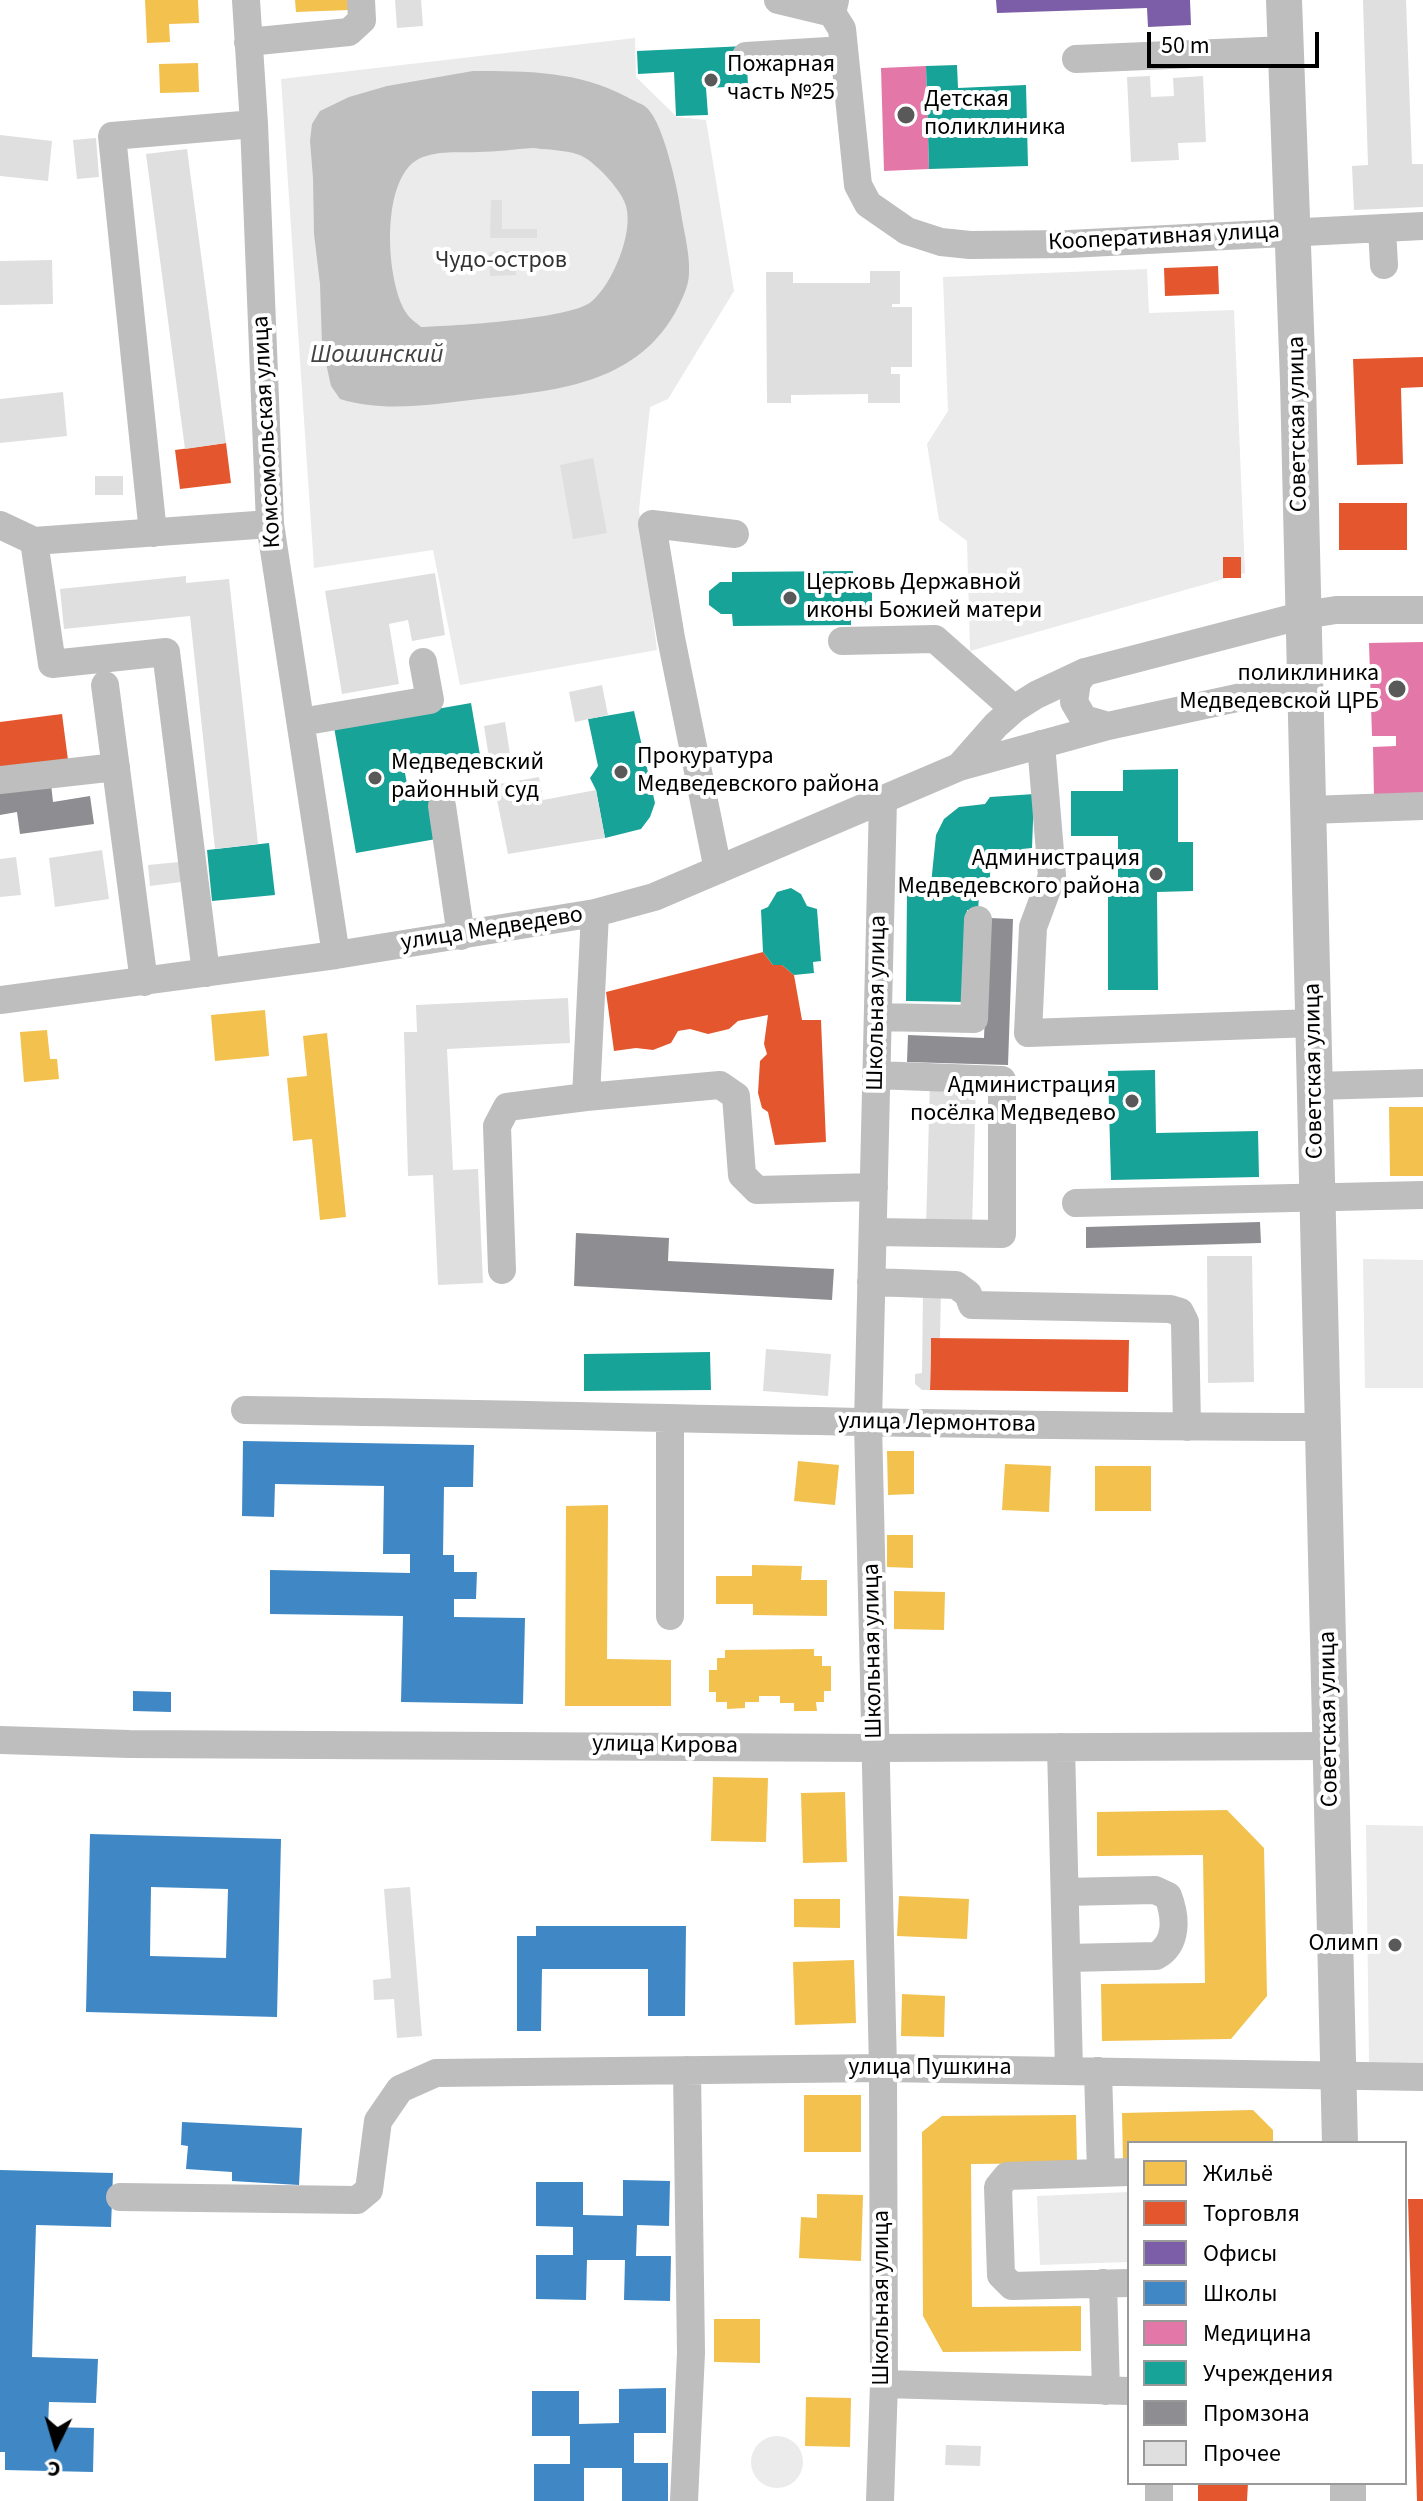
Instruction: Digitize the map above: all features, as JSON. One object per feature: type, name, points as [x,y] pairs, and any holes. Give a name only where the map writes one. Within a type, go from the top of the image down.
[{"type":"main road","name":"Советская улица","points":[[1284,0],[1294,232],[1306,683],[1340,2141]]},
{"type":"street","name":"Комсомольская улица","points":[[246,0],[270,524],[336,955]]},
{"type":"street","points":[[248,42],[349,32],[362,20],[361,0]]},
{"type":"street","points":[[778,0],[834,6]]},
{"type":"street","name":"Кооперативная улица","points":[[834,6],[842,29],[858,185],[868,204],[907,231],[941,242],[970,245],[1069,244],[1423,226]]},
{"type":"street","points":[[746,56],[844,50]]},
{"type":"street","points":[[1076,59],[1286,50]]},
{"type":"street","points":[[153,533],[112,136],[254,124]]},
{"type":"street","points":[[1382,228],[1384,265]]},
{"type":"street","points":[[0,525],[34,541],[270,524]]},
{"type":"street","points":[[718,870],[671,638],[652,524],[735,534]]},
{"type":"street","points":[[34,541],[52,664],[166,652],[206,973]]},
{"type":"street","name":"улица Медведево","points":[[959,767],[1014,709],[1085,672],[1304,615],[1336,610],[1423,610]]},
{"type":"street","points":[[842,641],[935,639],[1014,709]]},
{"type":"street","points":[[301,722],[430,700],[423,662]]},
{"type":"street","points":[[1085,672],[1077,682],[1074,702],[1084,719],[1108,726]]},
{"type":"street","name":"улица Медведево","points":[[0,1000],[336,955],[595,913],[654,897],[959,767],[1108,726],[1306,683]]},
{"type":"street","points":[[105,685],[144,982]]},
{"type":"street","points":[[1041,744],[1052,876],[1033,927],[1028,1033],[1314,1023]]},
{"type":"street","points":[[0,780],[116,767]]},
{"type":"street","name":"Школьная улица","points":[[880,2501],[884,2384],[883,2068],[868,1423],[883,800]]},
{"type":"street","points":[[442,806],[461,936]]},
{"type":"street","points":[[1309,810],[1423,806]]},
{"type":"street","points":[[586,1097],[595,913]]},
{"type":"street","points":[[878,1017],[974,1019],[978,920]]},
{"type":"street","points":[[873,1232],[1002,1234],[1002,1080],[876,1075]]},
{"type":"street","points":[[1315,1086],[1423,1083]]},
{"type":"street","points":[[502,1270],[497,1126],[507,1107],[720,1085],[736,1096],[742,1175],[757,1190],[874,1187]]},
{"type":"street","points":[[1076,1203],[1423,1195]]},
{"type":"street","points":[[871,1282],[956,1285],[968,1294],[972,1305],[1170,1309],[1180,1312],[1185,1322],[1187,1427]]},
{"type":"street","name":"улица Лермонтова","points":[[245,1410],[868,1423],[1323,1427]]},
{"type":"street","points":[[670,1419],[670,1616]]},
{"type":"street","name":"улица Кирова","points":[[0,1740],[129,1744],[876,1748],[1331,1746]]},
{"type":"street","points":[[1061,1747],[1069,2070]]},
{"type":"street","points":[[1065,1892],[1155,1890],[1168,1896],[1173,1922],[1173,1936],[1167,1950],[1156,1956],[1067,1958]]},
{"type":"street","name":"улица Пушкина","points":[[120,2197],[357,2200],[369,2190],[378,2121],[400,2089],[436,2073],[883,2068],[1423,2077]]},
{"type":"street","points":[[684,2501],[691,2353],[687,2070]]},
{"type":"street","points":[[1098,2071],[1101,2172]]},
{"type":"street","points":[[884,2384],[1118,2391],[1116,2283],[1012,2286],[1001,2275],[998,2187],[1007,2176],[1127,2172]]},
{"type":"green space","name":"Чудо-остров","points":[[635,38],[636,77],[677,117],[706,120],[734,291],[668,399],[650,407],[639,510],[657,650],[460,685],[433,550],[314,568],[281,79]]},
{"type":"green space","points":[[1147,269],[1149,313],[1234,310],[1245,573],[970,651],[967,541],[939,520],[927,444],[948,411],[943,277]]},
{"type":"green space","points":[[1363,1259],[1423,1260],[1423,1388],[1365,1388]]},
{"type":"green space","name":"Олимп","points":[[1366,1825],[1423,1826],[1423,2064],[1369,2064]]},
{"type":"green space","points":[[1127,2192],[1127,2262],[1040,2265],[1037,2196]]},
{"type":"green space","points":[[777,2436],[795,2444],[803,2462],[795,2480],[777,2488],[759,2480],[751,2462],[759,2444]]},
{"type":"water","name":"Шошинский","points":[[473,71],[533,72],[590,82],[646,107],[654,117],[669,158],[689,266],[688,283],[682,299],[658,337],[638,356],[615,370],[563,387],[409,406],[374,406],[340,399],[331,386],[322,345],[314,234],[312,124],[320,111],[349,97],[387,86]],"holes":[[[533,148],[582,156],[610,180],[624,200],[627,230],[619,258],[606,284],[591,302],[560,313],[421,327],[408,316],[400,299],[391,255],[393,205],[399,184],[409,167],[423,157],[437,153]]]},
{"type":"building: Жильё","points":[[145,0],[198,0],[199,23],[169,24],[170,42],[147,43]]},
{"type":"building: Жильё","points":[[295,0],[348,0],[349,10],[296,12]]},
{"type":"building: Жильё","points":[[198,63],[199,92],[160,93],[159,64]]},
{"type":"building: Жильё","points":[[265,1010],[269,1056],[215,1061],[211,1015]]},
{"type":"building: Жильё","points":[[47,1030],[50,1059],[57,1059],[59,1079],[24,1082],[20,1032]]},
{"type":"building: Жильё","points":[[327,1033],[346,1217],[320,1220],[312,1139],[293,1141],[287,1078],[307,1076],[303,1036]]},
{"type":"building: Жильё","points":[[1389,1107],[1423,1107],[1423,1176],[1390,1176]]},
{"type":"building: Жильё","points":[[887,1451],[914,1451],[914,1494],[888,1495]]},
{"type":"building: Жильё","points":[[798,1461],[839,1465],[835,1505],[794,1501]]},
{"type":"building: Жильё","points":[[1005,1464],[1051,1466],[1049,1512],[1002,1510]]},
{"type":"building: Жильё","points":[[1095,1466],[1151,1466],[1151,1511],[1095,1511]]},
{"type":"building: Жильё","points":[[608,1505],[607,1659],[671,1660],[671,1706],[565,1706],[566,1506]]},
{"type":"building: Жильё","points":[[887,1535],[913,1535],[913,1568],[887,1567]]},
{"type":"building: Жильё","points":[[752,1565],[802,1566],[801,1580],[827,1580],[827,1616],[753,1615],[753,1604],[716,1604],[716,1576],[752,1576]]},
{"type":"building: Жильё","points":[[894,1591],[945,1592],[944,1630],[894,1629]]},
{"type":"building: Жильё","points":[[814,1649],[814,1656],[822,1656],[822,1666],[831,1666],[831,1691],[824,1691],[824,1702],[816,1702],[817,1711],[794,1711],[794,1703],[780,1703],[780,1696],[759,1696],[759,1702],[745,1702],[745,1708],[727,1709],[727,1702],[716,1702],[716,1692],[709,1692],[709,1670],[717,1670],[717,1658],[725,1658],[725,1650]]},
{"type":"building: Жильё","points":[[713,1777],[768,1778],[766,1842],[711,1841]]},
{"type":"building: Жильё","points":[[845,1792],[847,1862],[803,1863],[801,1793]]},
{"type":"building: Жильё","points":[[1227,1810],[1264,1848],[1267,1996],[1231,2039],[1102,2041],[1101,1984],[1205,1983],[1203,1855],[1097,1856],[1097,1812]]},
{"type":"building: Жильё","points":[[899,1896],[969,1899],[967,1939],[897,1936]]},
{"type":"building: Жильё","points":[[794,1899],[840,1899],[840,1928],[794,1927]]},
{"type":"building: Жильё","points":[[854,1960],[856,2023],[795,2025],[793,1962]]},
{"type":"building: Жильё","points":[[902,1994],[945,1996],[944,2037],[901,2036]]},
{"type":"building: Жильё","points":[[804,2095],[861,2095],[861,2152],[804,2152]]},
{"type":"building: Жильё","points":[[1253,2110],[1273,2130],[1273,2141],[1127,2141],[1127,2160],[1123,2161],[1122,2113]]},
{"type":"building: Жильё","points":[[1076,2115],[1077,2163],[971,2164],[972,2307],[1081,2306],[1081,2351],[943,2352],[923,2316],[922,2132],[942,2116]]},
{"type":"building: Жильё","points":[[817,2194],[863,2195],[861,2261],[799,2258],[801,2217],[817,2218]]},
{"type":"building: Жильё","points":[[714,2319],[760,2319],[760,2363],[714,2362]]},
{"type":"building: Жильё","points":[[806,2397],[851,2398],[850,2447],[805,2446]]},
{"type":"building: Торговля","points":[[1218,266],[1219,294],[1165,296],[1164,268]]},
{"type":"building: Торговля","points":[[1423,357],[1423,387],[1401,388],[1403,464],[1357,465],[1353,359]]},
{"type":"building: Торговля","points":[[226,443],[231,483],[180,489],[175,450]]},
{"type":"building: Торговля","points":[[1339,503],[1407,503],[1407,550],[1339,550]]},
{"type":"building: Торговля","points":[[1223,557],[1241,557],[1241,578],[1223,578]]},
{"type":"building: Торговля","points":[[62,714],[68,760],[0,768],[0,722]]},
{"type":"building: Торговля","points":[[763,952],[773,965],[782,965],[794,975],[802,1020],[821,1020],[826,1142],[775,1145],[768,1112],[762,1108],[758,1093],[760,1061],[767,1054],[764,1044],[768,1015],[738,1021],[729,1029],[708,1034],[690,1029],[678,1031],[671,1043],[653,1050],[636,1048],[614,1051],[606,992]]},
{"type":"building: Торговля","points":[[931,1338],[1129,1340],[1128,1392],[930,1390]]},
{"type":"building: Торговля","points":[[1408,2199],[1423,2199],[1423,2501],[1417,2501]]},
{"type":"building: Торговля","points":[[1198,2485],[1248,2485],[1247,2501],[1198,2501]]},
{"type":"building: Офисы","points":[[996,0],[1190,0],[1191,25],[1148,27],[1147,8],[997,13]]},
{"type":"building: Школы","points":[[243,1441],[474,1445],[473,1487],[444,1487],[443,1555],[454,1555],[454,1572],[477,1572],[476,1599],[454,1599],[454,1617],[525,1618],[523,1704],[401,1702],[403,1616],[270,1614],[270,1570],[410,1573],[410,1554],[383,1554],[384,1486],[275,1484],[274,1517],[242,1516]]},
{"type":"building: Школы","points":[[133,1691],[171,1692],[171,1712],[133,1711]]},
{"type":"building: Школы","points":[[90,1834],[281,1839],[277,2017],[86,2012]],"holes":[[[151,1887],[228,1889],[226,1958],[150,1956]]]},
{"type":"building: Школы","points":[[536,1926],[686,1926],[685,2016],[648,2016],[648,1969],[542,1969],[541,2031],[517,2031],[517,1936],[536,1936]]},
{"type":"building: Школы","points":[[182,2122],[302,2128],[299,2185],[232,2181],[232,2172],[186,2169],[188,2146],[181,2145]]},
{"type":"building: Школы","points":[[0,2170],[113,2173],[111,2227],[36,2225],[32,2357],[98,2359],[96,2403],[49,2402],[48,2427],[94,2428],[93,2472],[5,2470],[5,2452],[0,2452]]},
{"type":"building: Школы","points":[[623,2180],[670,2181],[669,2226],[637,2225],[636,2256],[671,2256],[670,2301],[624,2300],[625,2260],[587,2260],[586,2300],[536,2299],[536,2255],[573,2255],[573,2227],[536,2226],[536,2182],[583,2182],[583,2215],[623,2216]]},
{"type":"building: Школы","points":[[666,2388],[666,2433],[634,2433],[634,2463],[668,2463],[668,2501],[622,2501],[622,2468],[584,2468],[584,2501],[534,2501],[534,2464],[570,2464],[570,2436],[532,2436],[532,2391],[579,2391],[579,2424],[619,2423],[619,2389]]},
{"type":"building: Медицина","points":[[926,66],[929,169],[884,171],[881,68]]},
{"type":"building: Медицина","name":"поликлиника Медведевской ЦРБ","points":[[1423,642],[1423,797],[1374,798],[1373,747],[1396,746],[1396,736],[1372,736],[1369,643]]},
{"type":"building: Учреждения","name":"Пожарная часть №25","points":[[746,46],[748,86],[706,88],[708,115],[676,116],[674,72],[638,74],[637,51]]},
{"type":"building: Учреждения","points":[[957,65],[958,88],[1026,85],[1028,166],[929,169],[926,66]]},
{"type":"building: Учреждения","name":"Церковь Державной иконы Божией матери","points":[[853,571],[853,587],[872,587],[872,610],[851,610],[851,625],[733,626],[732,614],[721,614],[709,605],[709,591],[720,582],[732,582],[732,572]]},
{"type":"building: Учреждения","name":"Медведевский районный суд","points":[[471,703],[480,755],[404,768],[409,794],[433,789],[442,838],[356,853],[334,727]]},
{"type":"building: Учреждения","name":"Прокуратура Медведевского района","points":[[634,711],[655,803],[641,829],[605,838],[596,790],[590,778],[598,766],[588,719]]},
{"type":"building: Учреждения","name":"Администрация Медведевского района","points":[[1178,769],[1178,842],[1193,842],[1193,891],[1157,892],[1158,990],[1108,990],[1108,894],[1118,894],[1118,836],[1071,836],[1071,791],[1123,791],[1123,770]]},
{"type":"building: Учреждения","points":[[1034,794],[1032,848],[1022,849],[1022,856],[991,856],[989,896],[979,896],[978,911],[967,910],[964,1002],[906,1001],[907,892],[920,885],[931,884],[936,835],[944,819],[959,807],[985,804],[990,797]]},
{"type":"building: Учреждения","points":[[269,843],[275,895],[212,901],[207,850]]},
{"type":"building: Учреждения","points":[[791,888],[801,894],[807,906],[817,909],[821,961],[813,962],[814,973],[794,975],[782,965],[773,965],[763,952],[761,910],[768,907],[777,892]]},
{"type":"building: Учреждения","name":"Администрация посёлка Медведево","points":[[1155,1070],[1156,1133],[1258,1131],[1259,1177],[1111,1180],[1108,1071]]},
{"type":"building: Учреждения","points":[[710,1352],[711,1390],[584,1391],[584,1354]]},
{"type":"building: Промзона","points":[[51,784],[53,802],[90,796],[94,824],[20,834],[17,812],[0,815],[0,791]]},
{"type":"building: Промзона","points":[[989,918],[1013,919],[1008,1065],[907,1062],[908,1035],[984,1038]]},
{"type":"building: Промзона","points":[[1260,1222],[1261,1243],[1086,1248],[1086,1227]]},
{"type":"building: Промзона","points":[[576,1233],[669,1238],[668,1261],[834,1269],[832,1300],[574,1286]]},
{"type":"building: Прочее","points":[[395,0],[421,0],[423,26],[397,28]]},
{"type":"building: Прочее","points":[[1363,0],[1406,0],[1412,164],[1423,164],[1423,207],[1354,210],[1352,166],[1368,165]]},
{"type":"building: Прочее","points":[[1150,76],[1151,97],[1174,96],[1173,78],[1203,76],[1206,142],[1178,143],[1179,160],[1131,162],[1127,77]]},
{"type":"building: Прочее","points":[[0,135],[52,141],[48,181],[0,176]]},
{"type":"building: Прочее","points":[[96,138],[99,177],[77,179],[73,140]]},
{"type":"building: Прочее","points":[[187,149],[226,443],[185,449],[146,154]]},
{"type":"building: Прочее","points":[[491,200],[502,200],[502,229],[537,229],[537,238],[490,238]]},
{"type":"building: Прочее","points":[[515,251],[516,275],[490,276],[489,252]]},
{"type":"building: Прочее","points":[[52,260],[53,304],[0,305],[0,261]]},
{"type":"building: Прочее","points":[[870,271],[900,271],[900,304],[892,304],[892,307],[912,307],[912,367],[891,367],[891,374],[900,374],[900,403],[868,403],[868,394],[791,395],[791,403],[767,403],[766,272],[793,272],[793,283],[870,283]]},
{"type":"building: Прочее","points":[[63,392],[67,436],[0,443],[0,399]]},
{"type":"building: Прочее","points":[[593,458],[607,533],[573,539],[560,465]]},
{"type":"building: Прочее","points":[[95,476],[123,476],[123,495],[95,495]]},
{"type":"building: Прочее","points":[[435,573],[445,635],[412,641],[408,620],[389,624],[399,684],[342,694],[325,591]]},
{"type":"building: Прочее","points":[[186,576],[186,583],[229,579],[258,844],[215,849],[190,616],[64,629],[60,589]]},
{"type":"building: Прочее","points":[[602,685],[608,715],[575,722],[569,692]]},
{"type":"building: Прочее","points":[[505,722],[510,754],[489,758],[484,726]]},
{"type":"building: Прочее","points":[[539,777],[543,800],[596,790],[605,838],[508,854],[494,785]]},
{"type":"building: Прочее","points":[[102,850],[109,899],[55,907],[49,858]]},
{"type":"building: Прочее","points":[[16,857],[21,895],[0,897],[0,859]]},
{"type":"building: Прочее","points":[[179,862],[181,882],[150,886],[148,865]]},
{"type":"building: Прочее","points":[[568,998],[570,1043],[447,1049],[453,1170],[478,1169],[483,1283],[438,1285],[433,1175],[408,1176],[404,1032],[417,1032],[416,1005]]},
{"type":"building: Прочее","points":[[930,1081],[976,1082],[972,1229],[926,1227]]},
{"type":"building: Прочее","points":[[1207,1256],[1252,1256],[1254,1382],[1208,1383]]},
{"type":"building: Прочее","points":[[923,1290],[941,1290],[940,1338],[931,1338],[930,1390],[922,1390],[915,1384],[915,1374],[922,1373]]},
{"type":"building: Прочее","points":[[766,1349],[831,1354],[828,1396],[763,1391]]},
{"type":"building: Прочее","points":[[410,1887],[422,2036],[397,2038],[394,1999],[374,2000],[373,1980],[391,1978],[384,1889]]},
{"type":"building: Прочее","points":[[946,2445],[981,2446],[980,2466],[945,2465]]},
{"type":"place","name":"Пожарная часть №25","points":[[711,80]]},
{"type":"place","name":"Детская поликлиника","points":[[906,115]]},
{"type":"place","name":"Церковь Державной иконы Божией матери","points":[[790,598]]},
{"type":"place","name":"поликлиника Медведевской ЦРБ","points":[[1397,689]]},
{"type":"place","name":"Прокуратура Медведевского района","points":[[621,772]]},
{"type":"place","name":"Медведевский районный суд","points":[[375,778]]},
{"type":"place","name":"Администрация Медведевского района","points":[[1156,874]]},
{"type":"place","name":"Администрация посёлка Медведево","points":[[1132,1101]]},
{"type":"place","name":"Олимп","points":[[1395,1945]]}]
